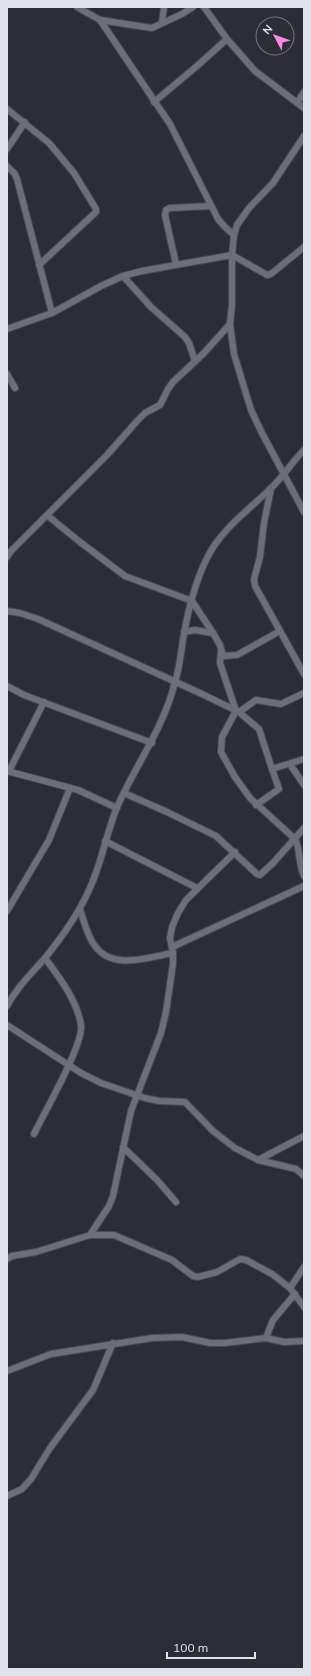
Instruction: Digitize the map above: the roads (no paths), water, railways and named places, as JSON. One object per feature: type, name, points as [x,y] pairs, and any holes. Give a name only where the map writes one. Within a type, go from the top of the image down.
[{"type":"street","points":[[77,7],[100,20],[152,28],[193,7]]},
{"type":"street","points":[[162,24],[164,7]]},
{"type":"street","points":[[204,7],[226,39],[255,71],[304,108]]},
{"type":"street","points":[[100,20],[178,138],[211,206],[222,223],[234,235]]},
{"type":"street","points":[[154,102],[197,66],[226,39]]},
{"type":"street","points":[[297,103],[304,92]]},
{"type":"street","points":[[7,109],[25,122],[49,143],[69,166],[88,194],[96,209],[96,212],[39,266]]},
{"type":"street","points":[[7,149],[25,122]]},
{"type":"street","points":[[304,136],[273,183],[249,208],[237,225],[234,235],[232,254],[232,304],[230,324],[234,354],[251,410],[304,512]]},
{"type":"street","points":[[7,166],[15,174],[17,179],[52,313]]},
{"type":"street","points":[[176,264],[165,215],[166,210],[170,208],[211,206]]},
{"type":"street","points":[[7,329],[52,313],[101,286],[123,276],[176,264],[232,254],[267,275],[271,274],[304,247]]},
{"type":"street","points":[[123,276],[151,307],[185,337],[189,343],[195,362]]},
{"type":"street","points":[[8,552],[48,516],[145,413],[160,405],[173,382],[195,362],[230,324]]},
{"type":"street","points":[[7,374],[15,388]]},
{"type":"street","points":[[7,1006],[21,983],[45,958],[80,908],[95,876],[105,841],[117,808],[152,743],[176,682],[184,632],[192,602],[206,561],[216,544],[234,523],[271,488],[304,450]]},
{"type":"street","points":[[271,488],[264,523],[260,557],[254,579],[255,586],[304,674]]},
{"type":"street","points":[[48,516],[125,576],[192,602],[202,614],[217,638],[223,656],[237,655],[280,631]]},
{"type":"street","points":[[7,611],[20,613],[38,619],[176,682],[237,712],[259,729],[279,789],[256,805]]},
{"type":"street","points":[[184,632],[195,630],[213,633]]},
{"type":"street","points":[[221,651],[220,664],[237,712]]},
{"type":"street","points":[[7,686],[24,695],[152,743]]},
{"type":"street","points":[[304,693],[281,704],[256,700],[237,712],[222,737],[220,752],[235,777],[256,805],[295,839],[304,876]]},
{"type":"street","points":[[44,702],[8,771],[70,788],[117,808]]},
{"type":"street","points":[[272,769],[304,759]]},
{"type":"street","points":[[290,764],[304,785]]},
{"type":"street","points":[[7,911],[49,840],[70,788]]},
{"type":"street","points":[[124,793],[216,836],[235,852],[252,871],[260,875],[273,863],[304,828]]},
{"type":"street","points":[[105,841],[197,888]]},
{"type":"street","points":[[90,1235],[109,1206],[116,1184],[136,1094],[161,1033],[169,998],[172,950],[170,938],[172,927],[186,900],[235,852]]},
{"type":"street","points":[[80,908],[86,928],[94,946],[107,956],[122,961],[172,950],[304,886]]},
{"type":"street","points":[[34,1134],[80,1039],[81,1026],[78,1012],[66,989],[45,958]]},
{"type":"street","points":[[7,1025],[101,1083],[159,1101],[185,1102],[205,1124],[235,1148],[258,1160],[296,1169],[304,1176]]},
{"type":"street","points":[[258,1160],[304,1136]]},
{"type":"street","points":[[123,1147],[157,1180],[176,1202]]},
{"type":"street","points":[[7,1250],[9,1258],[36,1252],[90,1235],[106,1234],[122,1238],[172,1260],[193,1276],[198,1277],[217,1272],[240,1259],[246,1260],[272,1274],[290,1288],[304,1307]]},
{"type":"street","points":[[290,1288],[304,1268]]},
{"type":"street","points":[[266,1338],[273,1320],[295,1294]]},
{"type":"street","points":[[7,1371],[51,1354],[113,1343],[170,1336],[210,1343],[225,1343],[266,1338],[284,1342],[304,1341]]},
{"type":"street","points":[[7,1496],[22,1489],[31,1479],[50,1448],[93,1390],[113,1343]]}]
